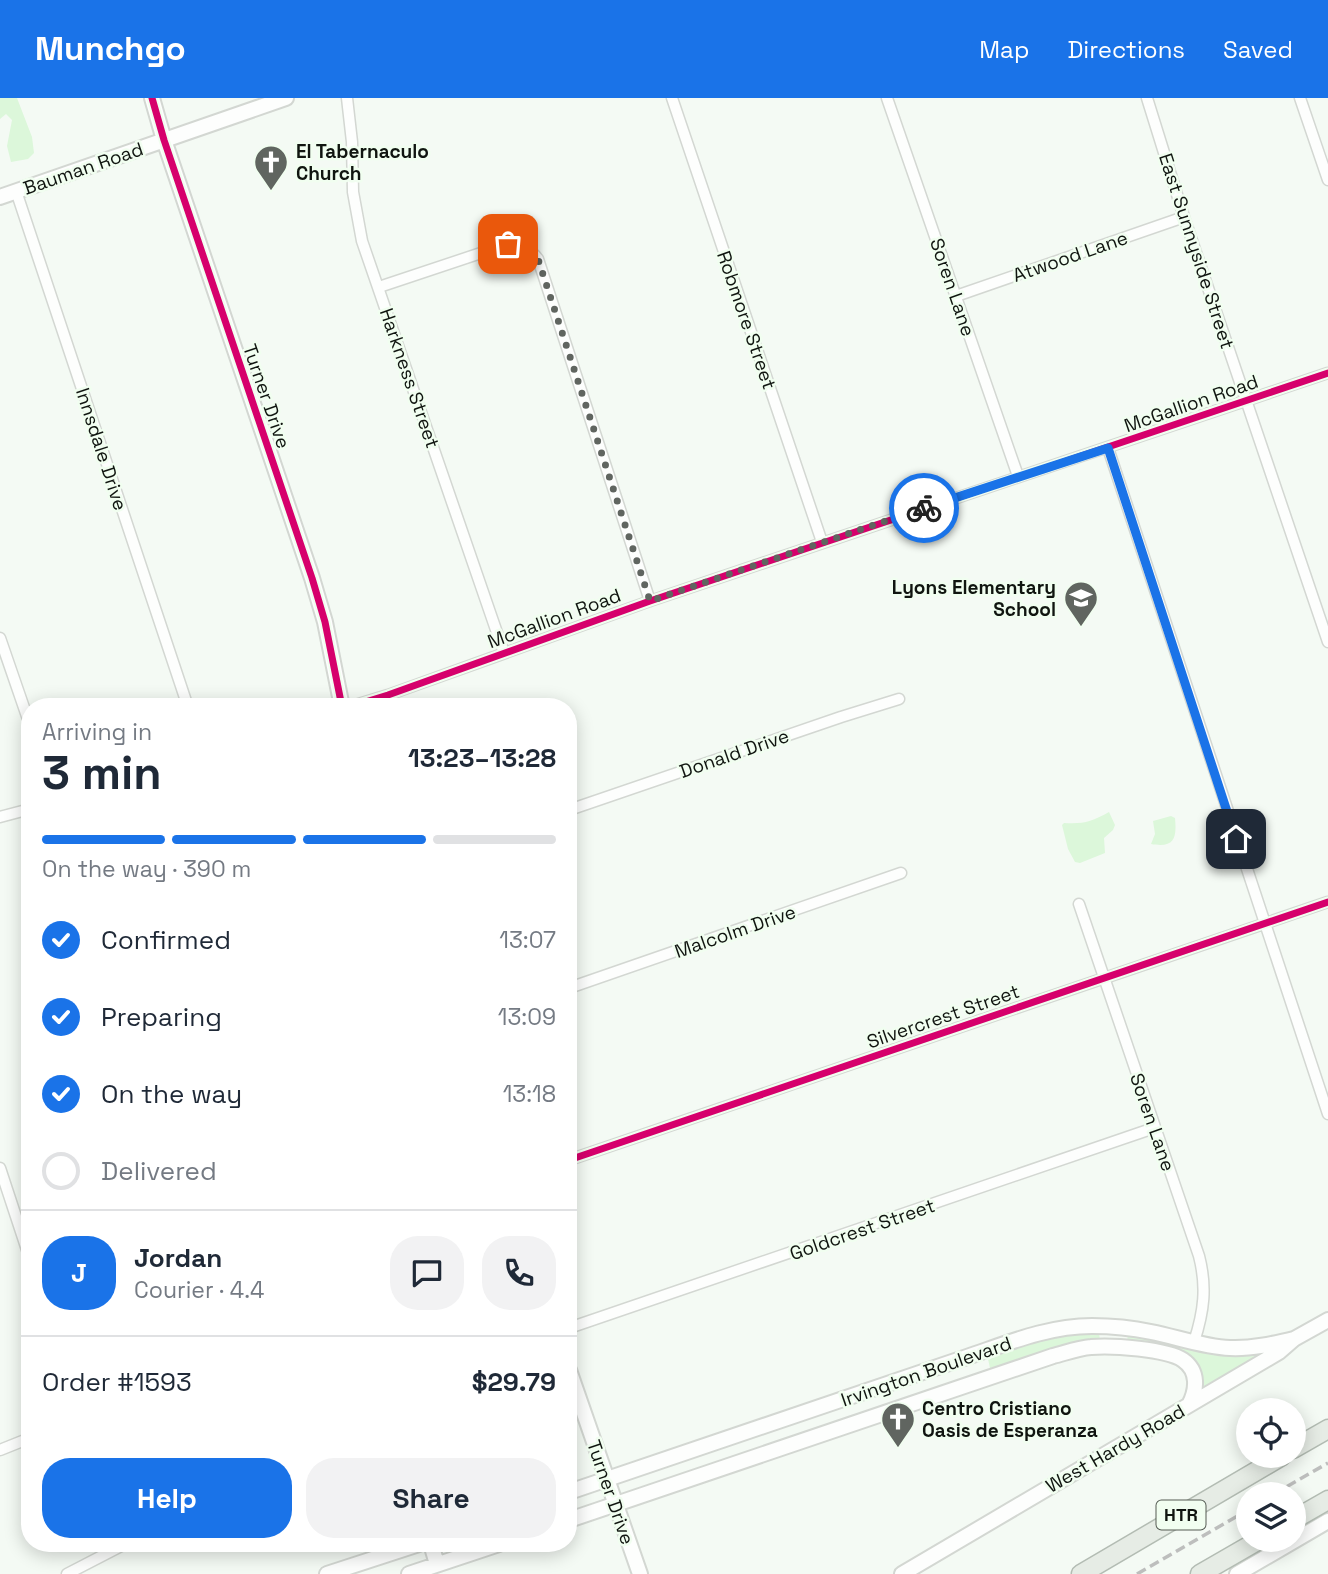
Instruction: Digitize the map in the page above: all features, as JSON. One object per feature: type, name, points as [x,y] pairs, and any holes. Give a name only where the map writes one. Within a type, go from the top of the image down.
[{"type":"highway","points":[[1306,1442],[1328,1429]]},
{"type":"highway","name":"HTR","points":[[1081,1574],[1262,1468]]},
{"type":"highway","points":[[1306,1513],[1328,1500]]},
{"type":"highway","points":[[1200,1574],[1238,1552]]},
{"type":"main road","name":"Turner Drive","points":[[152,98],[312,578],[325,622],[340,698]]},
{"type":"main road","name":"Bauman Road","points":[[0,197],[286,98]]},
{"type":"main road","name":"West Hardy Road","points":[[902,1574],[1279,1352],[1294,1339],[1328,1320]]},
{"type":"main road","name":"Irvington Boulevard","points":[[577,1489],[1032,1334],[1068,1327],[1111,1327],[1230,1348],[1248,1348],[1294,1339]]},
{"type":"main road","points":[[1109,1346],[1111,1327]]},
{"type":"main road","name":"Irvington Boulevard","points":[[577,1517],[976,1381],[1087,1347],[1109,1346],[1155,1351],[1183,1360],[1191,1368],[1196,1381],[1195,1394],[1189,1405]]},
{"type":"main road","points":[[967,1357],[976,1381]]},
{"type":"main road","name":"Turner Drive","points":[[577,1402],[640,1574]]},
{"type":"main road","points":[[740,1434],[750,1457]]},
{"type":"main road","points":[[1243,1572],[1328,1521]]},
{"type":"main road","points":[[327,1574],[394,1552]]},
{"type":"main road","points":[[433,1552],[437,1564]]},
{"type":"main road","points":[[409,1574],[474,1552]]},
{"type":"street","name":"Harkness Street","points":[[347,98],[351,124],[353,192],[362,241],[504,653]]},
{"type":"street","name":"Robmore Street","points":[[672,98],[822,542]]},
{"type":"street","name":"Soren Lane","points":[[887,98],[1018,476]]},
{"type":"street","name":"East Sunnyside Street","points":[[1147,98],[1184,217],[1328,642]]},
{"type":"street","points":[[1300,98],[1328,180]]},
{"type":"street","name":"Innsdale Drive","points":[[16,191],[185,698]]},
{"type":"street","name":"Atwood Lane","points":[[956,296],[1184,217]]},
{"type":"street","points":[[379,287],[508,244],[521,245],[535,255],[650,601]]},
{"type":"street","name":"McGallion Road","points":[[378,698],[822,542],[1328,373]]},
{"type":"street","points":[[1108,448],[1328,1114]]},
{"type":"street","points":[[0,638],[21,699]]},
{"type":"street","name":"Donald Drive","points":[[577,807],[899,699]]},
{"type":"street","points":[[0,817],[21,811]]},
{"type":"street","name":"Malcolm Drive","points":[[577,985],[901,873]]},
{"type":"street","name":"Silvercrest Street","points":[[577,1157],[1328,902]]},
{"type":"street","name":"Soren Lane","points":[[1079,904],[1199,1256],[1205,1292],[1202,1316],[1194,1342]]},
{"type":"street","name":"Goldcrest Street","points":[[577,1325],[1154,1128]]},
{"type":"street","points":[[0,1168],[21,1232]]},
{"type":"street","points":[[0,1450],[21,1442]]},
{"type":"street","points":[[67,1574],[110,1552]]},
{"type":"green space","points":[[0,98],[17,98],[32,137],[34,153],[28,159],[11,162],[7,146],[12,120],[6,114],[0,119]]},
{"type":"green space","points":[[1109,812],[1115,825],[1104,838],[1105,853],[1080,863],[1075,862],[1068,849],[1062,825],[1087,822]]},
{"type":"green space","points":[[1171,816],[1175,818],[1172,840],[1165,845],[1151,844],[1155,834],[1153,821]]},
{"type":"green space","points":[[1099,1333],[1100,1340],[990,1368],[988,1359],[1028,1342],[1056,1336]]},
{"type":"green space","points":[[1128,1335],[1258,1352],[1259,1357],[1206,1387],[1202,1385],[1198,1370],[1127,1341]]},
{"type":"railway","points":[[1295,1482],[1328,1463]]},
{"type":"railway","points":[[1137,1574],[1236,1517]]},
{"type":"cycle path","points":[[152,98],[312,578],[325,622],[340,698]]},
{"type":"cycle path","points":[[378,698],[650,601],[1328,373]]},
{"type":"cycle path","points":[[577,1157],[1328,902]]},
{"type":"way so far","points":[[508,244],[526,247],[538,259],[650,601],[924,508]]},
{"type":"place","name":"El Tabernaculo Church","points":[[271,192]]},
{"type":"place","name":"Lyons Elementary School","points":[[1081,628]]},
{"type":"place","name":"Centro Cristiano Oasis de Esperanza","points":[[898,1449]]},
{"type":"route","points":[[924,508],[1108,448],[1236,839]]}]
